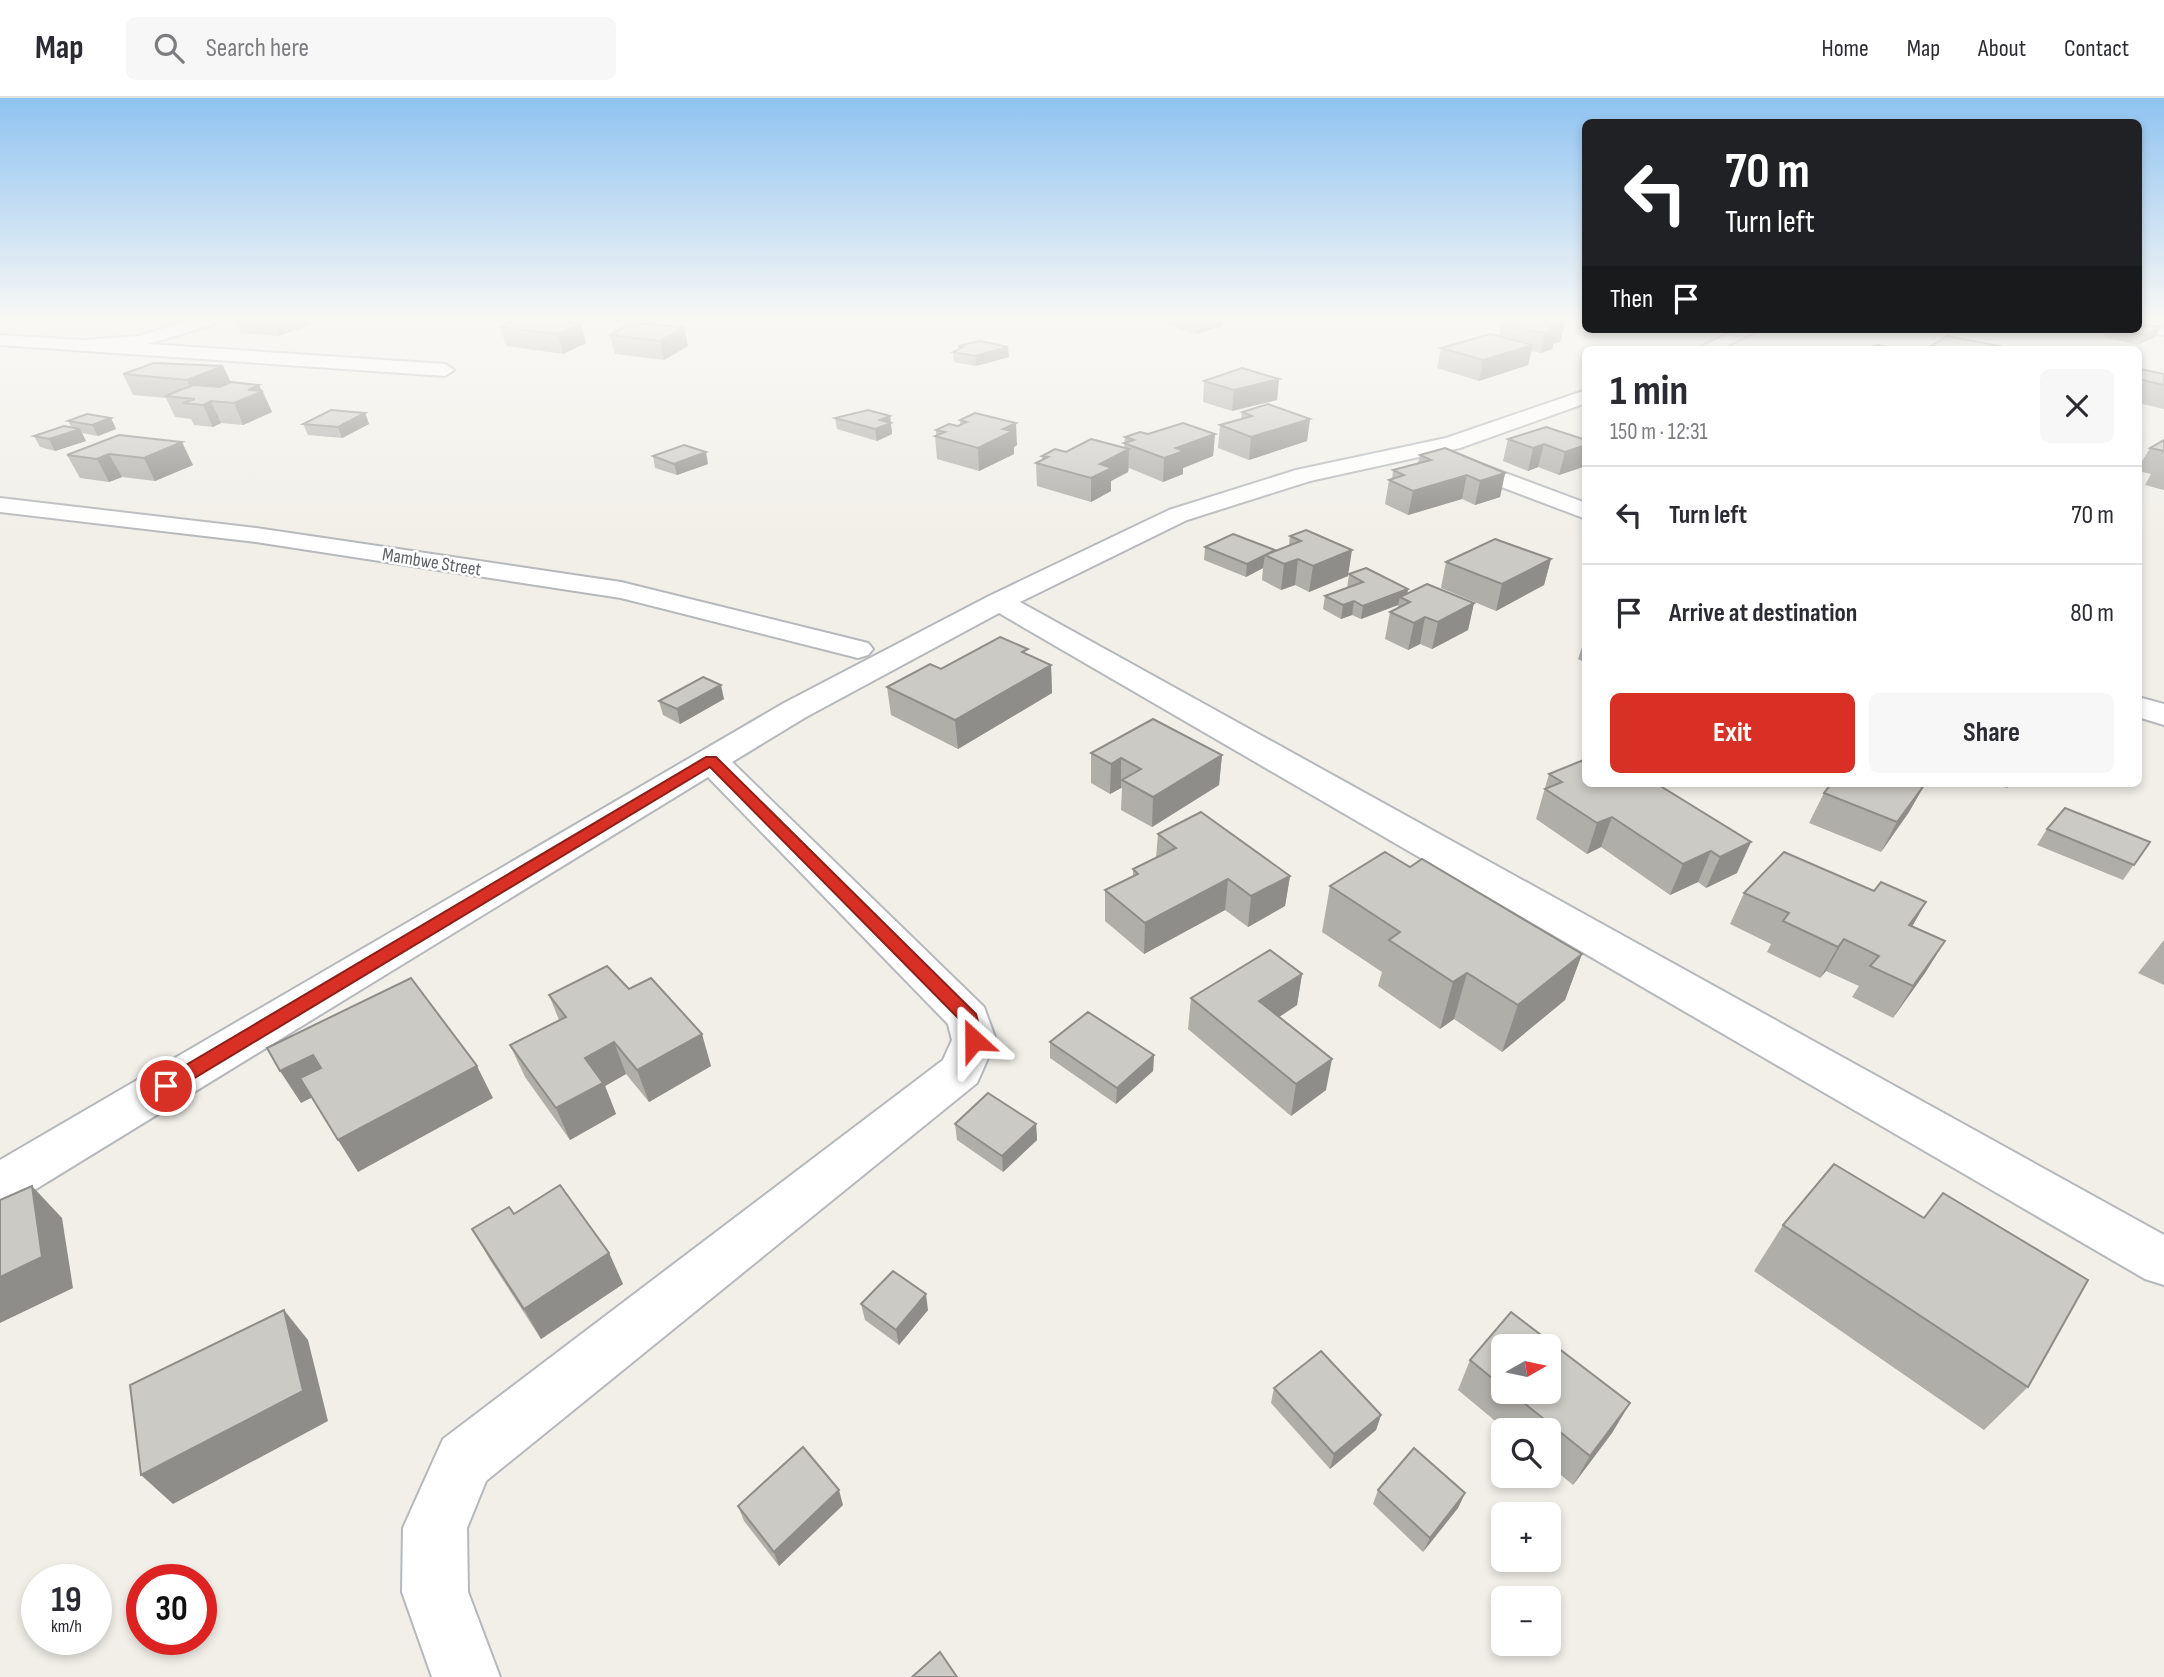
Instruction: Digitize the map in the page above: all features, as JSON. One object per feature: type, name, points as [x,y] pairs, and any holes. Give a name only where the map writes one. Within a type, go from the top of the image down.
[{"type":"street","points":[[0,1185],[795,710],[999,602],[1178,514],[1304,475],[1452,443],[1582,397]]},
{"type":"street","points":[[1421,448],[1582,510]]},
{"type":"street","name":"Mambwe Street","points":[[0,505],[256,535],[621,590],[858,649]]},
{"type":"street","points":[[999,602],[2164,1262]]},
{"type":"street","points":[[2142,707],[2164,715]]},
{"type":"street","points":[[466,1677],[435,1592],[435,1528],[464,1460],[961,1071],[974,1040],[969,1018],[711,760]]},
{"type":"building","points":[[173,393],[259,393],[234,403],[211,401],[203,405],[183,403],[195,399],[165,396]]},
{"type":"building","points":[[1268,404],[1310,419],[1251,437],[1220,425],[1252,416],[1242,412]]},
{"type":"building","points":[[331,410],[365,413],[338,427],[303,424]]},
{"type":"building","points":[[868,410],[890,416],[880,420],[891,423],[875,429],[835,418]]},
{"type":"building","points":[[975,413],[1016,423],[1003,429],[1013,431],[978,448],[935,436],[945,432],[936,430],[949,424],[958,426],[967,422],[960,420]]},
{"type":"building","points":[[87,414],[111,418],[92,425],[68,421]]},
{"type":"building","points":[[1183,423],[1215,434],[1176,448],[1184,451],[1164,458],[1124,443],[1134,440],[1125,437],[1140,432],[1148,434]]},
{"type":"building","points":[[64,426],[80,429],[49,439],[34,436]]},
{"type":"building","points":[[1546,427],[1582,439],[1582,446],[1565,452],[1544,444],[1533,448],[1508,439]]},
{"type":"building","points":[[119,435],[182,442],[144,458],[109,454],[97,459],[67,455]]},
{"type":"building","points":[[1091,439],[1129,449],[1100,464],[1112,468],[1091,478],[1036,463],[1048,457],[1042,456],[1055,449],[1066,452]]},
{"type":"building","points":[[2164,440],[2164,451],[2150,448]]},
{"type":"building","points":[[684,445],[706,452],[674,464],[653,456]]},
{"type":"building","points":[[1445,448],[1505,473],[1480,481],[1467,475],[1413,491],[1389,480],[1404,475],[1393,470],[1431,460],[1420,455]]},
{"type":"building","points":[[1306,530],[1352,550],[1313,566],[1298,559],[1284,564],[1265,555],[1301,541],[1290,536]]},
{"type":"building","points":[[1233,534],[1275,550],[1247,564],[1205,547]]},
{"type":"building","points":[[1495,539],[1551,559],[1502,584],[1446,562]]},
{"type":"building","points":[[1366,568],[1408,589],[1363,606],[1354,601],[1343,605],[1325,596],[1363,582],[1349,574]]},
{"type":"building","points":[[1427,584],[1474,603],[1438,622],[1425,617],[1414,623],[1390,612],[1410,602],[1400,597]]},
{"type":"building","points":[[1000,637],[1028,649],[1022,652],[1051,665],[955,720],[887,687],[930,664],[941,669]]},
{"type":"building","points":[[703,677],[721,685],[677,709],[659,701]]},
{"type":"building","points":[[1153,719],[1222,755],[1153,797],[1122,780],[1141,769],[1121,758],[1111,764],[1091,753]]},
{"type":"building","points":[[1582,761],[1582,787],[1662,787],[1751,842],[1720,857],[1711,851],[1683,864],[1612,817],[1597,823],[1545,789],[1562,782],[1549,774]]},
{"type":"building","points":[[1829,787],[1923,787],[1897,822],[1824,793]]},
{"type":"building","points":[[2065,808],[2150,842],[2134,865],[2047,829]]},
{"type":"building","points":[[1201,812],[1290,876],[1251,896],[1228,879],[1145,923],[1105,890],[1138,874],[1133,869],[1176,848],[1158,834]]},
{"type":"building","points":[[1385,852],[1410,867],[1422,859],[1582,954],[1518,1005],[1467,973],[1453,982],[1389,940],[1400,932],[1330,886]]},
{"type":"building","points":[[1784,852],[1874,891],[1881,882],[1926,902],[1909,925],[1945,941],[1913,986],[1870,966],[1879,956],[1844,939],[1838,947],[1783,921],[1789,913],[1744,893]]},
{"type":"building","points":[[1270,950],[1302,974],[1259,1001],[1332,1059],[1296,1084],[1191,998]]},
{"type":"building","points":[[607,966],[629,989],[651,978],[702,1034],[637,1070],[614,1042],[585,1058],[603,1083],[556,1108],[510,1045],[566,1017],[549,995]]},
{"type":"building","points":[[411,978],[477,1066],[338,1140],[300,1078],[321,1068],[313,1055],[280,1071],[267,1048]]},
{"type":"building","points":[[1088,1012],[1154,1055],[1117,1088],[1050,1042]]},
{"type":"building","points":[[988,1093],[1036,1124],[1002,1156],[955,1124]]},
{"type":"building","points":[[1834,1164],[1924,1218],[1943,1193],[2088,1280],[2028,1387],[1783,1225]]},
{"type":"building","points":[[560,1185],[609,1253],[524,1309],[472,1229],[509,1207],[514,1214]]},
{"type":"building","points":[[32,1186],[42,1257],[0,1277],[0,1200]]},
{"type":"building","points":[[893,1271],[926,1294],[896,1330],[861,1304]]},
{"type":"building","points":[[284,1310],[303,1391],[141,1475],[130,1385]]},
{"type":"building","points":[[1511,1312],[1540,1334],[1492,1334]]},
{"type":"building","points":[[1491,1335],[1491,1377],[1470,1360]]},
{"type":"building","points":[[1561,1350],[1630,1403],[1590,1456],[1561,1433],[1561,1418],[1543,1418],[1525,1404],[1561,1404]]},
{"type":"building","points":[[1321,1351],[1381,1415],[1334,1454],[1274,1388]]},
{"type":"building","points":[[803,1447],[839,1490],[774,1552],[738,1506]]},
{"type":"building","points":[[1414,1448],[1465,1493],[1430,1538],[1378,1490]]},
{"type":"building","points":[[940,1652],[957,1677],[912,1677]]},
{"type":"route","points":[[166,1086],[711,760],[969,1018],[974,1040]]}]
